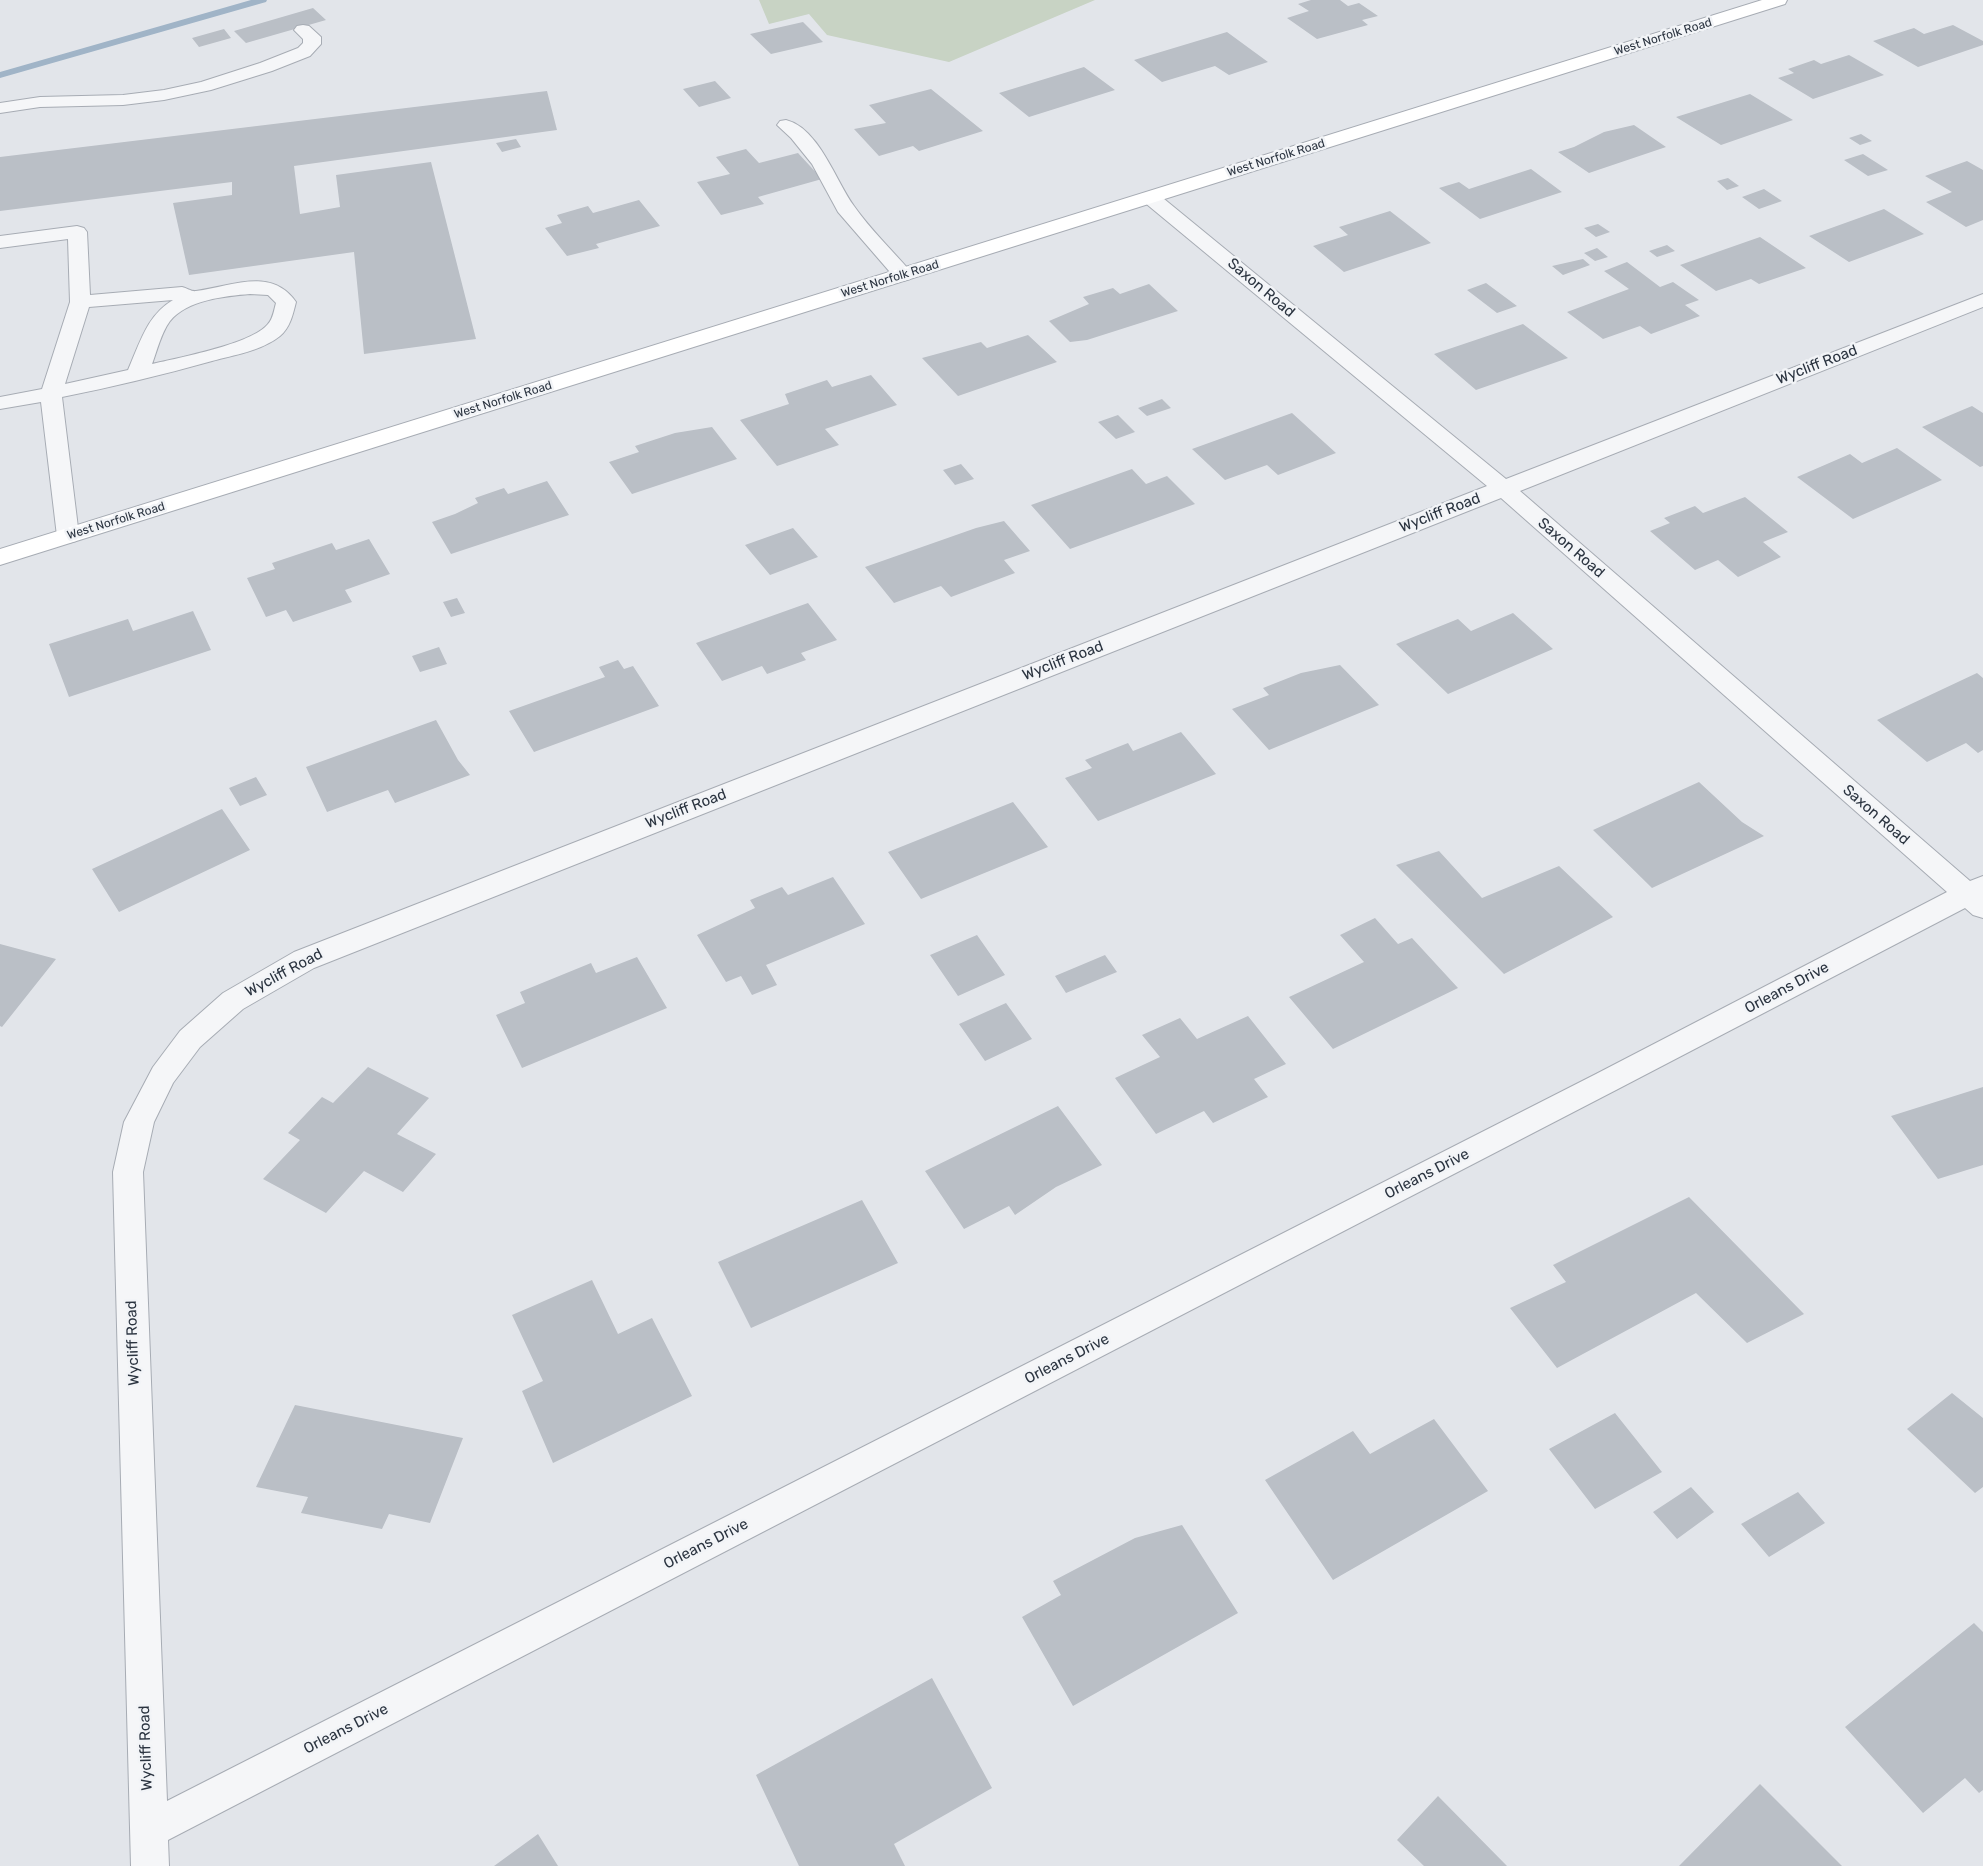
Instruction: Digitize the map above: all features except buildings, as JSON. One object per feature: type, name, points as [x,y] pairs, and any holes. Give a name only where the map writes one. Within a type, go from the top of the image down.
[{"type":"street","name":"West Norfolk Road","points":[[0,557],[1779,0]]},
{"type":"street","points":[[0,108],[64,101],[123,100],[164,95],[205,86],[266,67],[304,52],[312,44],[312,38],[303,30]]},
{"type":"street","points":[[786,125],[798,134],[821,163],[846,208],[903,275]]},
{"type":"street","name":"Saxon Road","points":[[1151,198],[1502,488],[1978,896]]},
{"type":"street","points":[[0,242],[77,232],[80,302],[51,394],[68,536]]},
{"type":"street","points":[[0,403],[51,394],[137,374],[250,344],[273,331],[281,321],[286,302],[276,291],[260,287],[241,288],[191,299],[172,308],[163,317],[137,374]]},
{"type":"street","points":[[80,302],[182,293],[191,299]]},
{"type":"street","name":"Wycliff Road","points":[[150,1866],[128,1172],[139,1122],[163,1075],[190,1040],[233,1001],[304,960],[1983,300]]},
{"type":"street","name":"Orleans Drive","points":[[149,1830],[1597,1087],[1978,896]]},
{"type":"green space","points":[[759,0],[1095,0],[949,62],[827,35],[809,14],[769,24]]},
{"type":"waterway","points":[[0,75],[262,0]]}]
